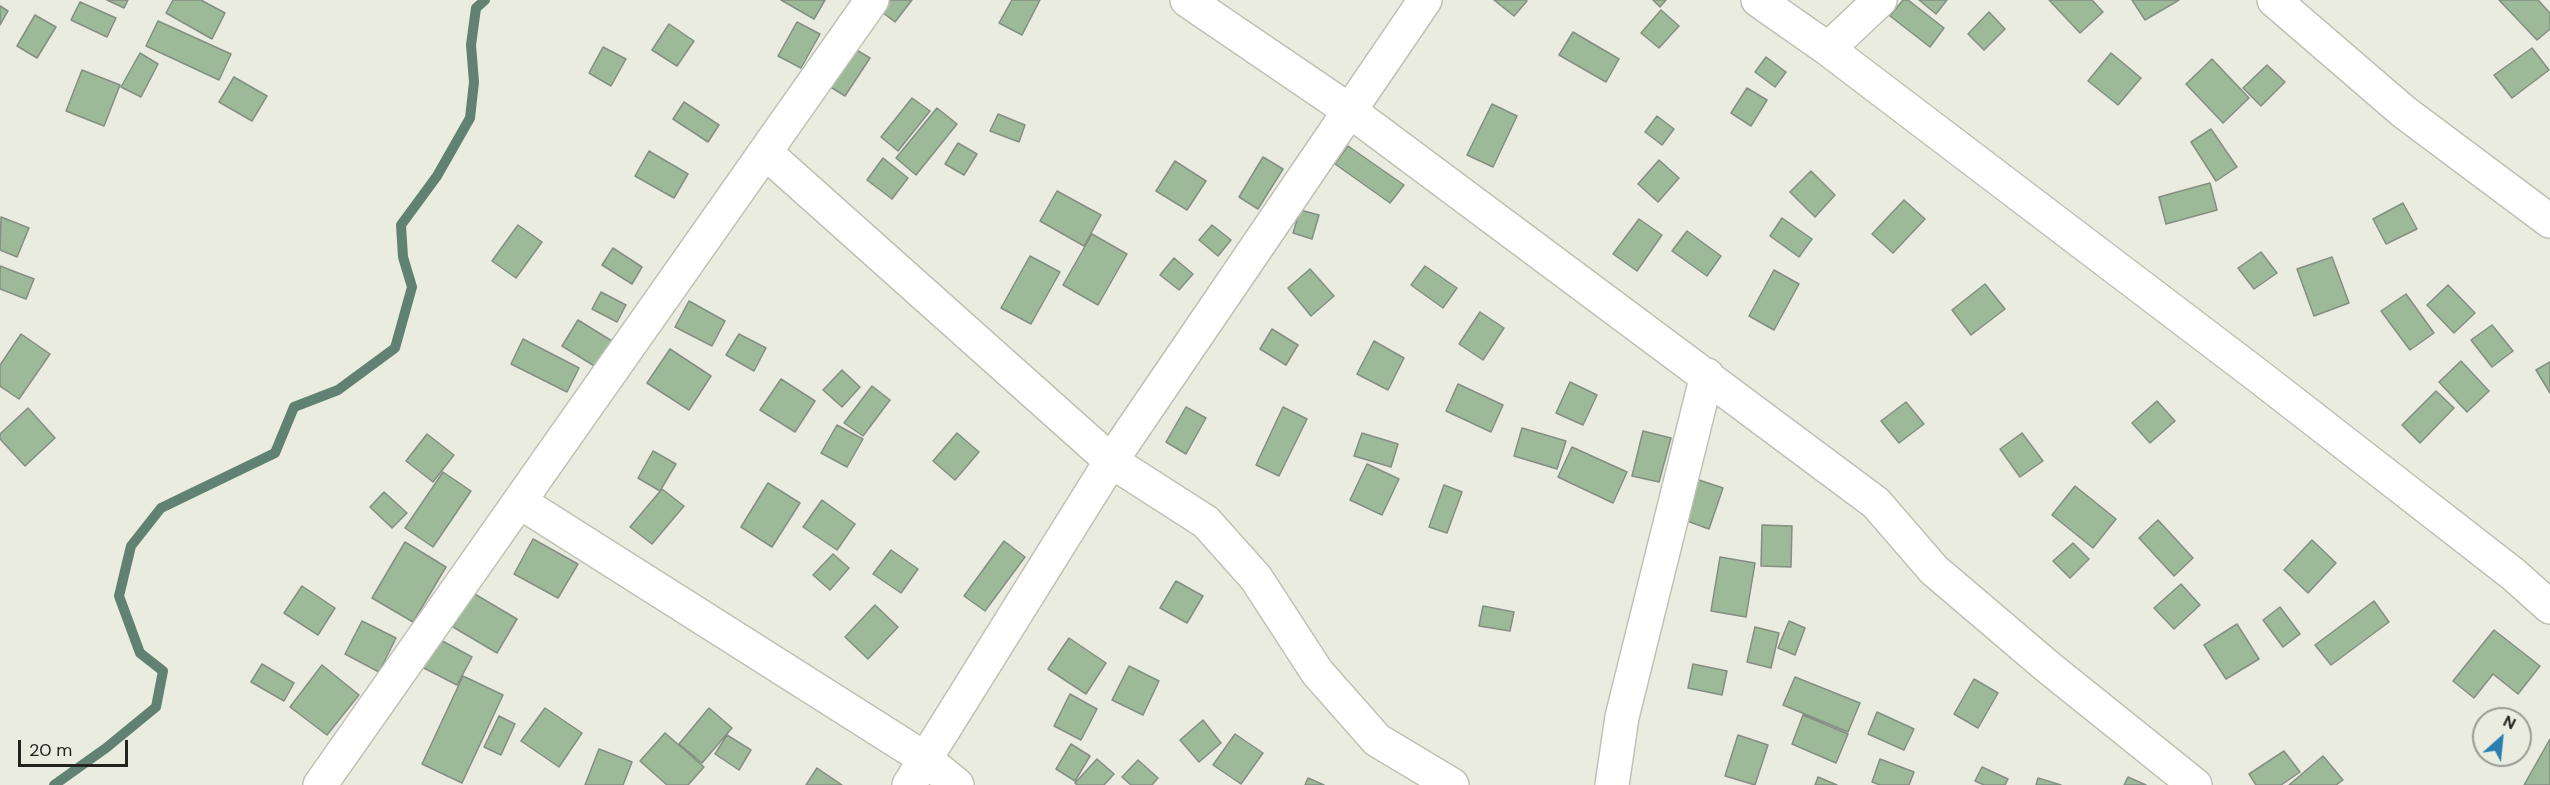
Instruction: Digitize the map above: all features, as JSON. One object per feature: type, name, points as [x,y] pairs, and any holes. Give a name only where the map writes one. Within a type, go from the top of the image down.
[{"type":"street","points":[[320,785],[872,0]]},
{"type":"street","points":[[1187,0],[1350,111],[1876,503],[1934,570],[2048,667],[2195,785]]},
{"type":"street","points":[[916,771],[1112,461],[1425,0]]},
{"type":"street","points":[[1758,0],[1828,49],[2251,371],[2513,574],[2550,607]]},
{"type":"street","points":[[1828,49],[1880,0]]},
{"type":"street","points":[[2274,0],[2404,112],[2550,221]]},
{"type":"street","points":[[765,152],[1112,461],[1206,522],[1256,578],[1317,672],[1377,740],[1452,785]]},
{"type":"street","points":[[1612,785],[1622,717],[1707,375]]},
{"type":"street","points":[[520,502],[916,771],[957,785]]},
{"type":"building","points":[[107,0],[128,0],[124,8]]},
{"type":"building","points":[[173,0],[201,0],[225,13],[212,39],[166,13]]},
{"type":"building","points":[[781,0],[825,0],[814,19]]},
{"type":"building","points":[[878,0],[912,0],[895,22],[874,6]]},
{"type":"building","points":[[1012,0],[1040,0],[1022,35],[999,23]]},
{"type":"building","points":[[1494,0],[1526,0],[1527,1],[1514,16]]},
{"type":"building","points":[[1653,0],[1666,0],[1660,7]]},
{"type":"building","points":[[1903,0],[1908,0],[1944,28],[1930,47],[1890,16]]},
{"type":"building","points":[[1919,0],[1947,0],[1936,14]]},
{"type":"building","points":[[2049,0],[2092,0],[2103,12],[2080,33]]},
{"type":"building","points":[[2132,0],[2179,0],[2145,20]]},
{"type":"building","points":[[2499,0],[2538,0],[2550,13],[2550,29],[2537,40]]},
{"type":"building","points":[[80,2],[116,18],[107,37],[71,20]]},
{"type":"building","points":[[0,6],[8,11],[0,25]]},
{"type":"building","points":[[1661,10],[1679,26],[1659,48],[1641,33]]},
{"type":"building","points":[[1989,12],[2005,29],[1984,50],[1968,34]]},
{"type":"building","points":[[35,15],[56,27],[37,58],[17,46]]},
{"type":"building","points":[[158,21],[231,54],[219,80],[146,46]]},
{"type":"building","points":[[797,22],[820,34],[801,68],[778,56]]},
{"type":"building","points":[[669,24],[694,41],[677,66],[652,50]]},
{"type":"building","points":[[1573,32],[1619,59],[1606,82],[1559,55]]},
{"type":"building","points":[[848,45],[870,58],[845,96],[824,83]]},
{"type":"building","points":[[603,47],[626,59],[611,86],[589,73]]},
{"type":"building","points":[[2532,48],[2549,70],[2512,98],[2494,75]]},
{"type":"building","points":[[140,53],[158,64],[141,97],[121,87]]},
{"type":"building","points":[[2111,53],[2141,78],[2118,105],[2088,81]]},
{"type":"building","points":[[1766,57],[1786,72],[1775,87],[1755,72]]},
{"type":"building","points":[[2212,59],[2249,98],[2223,123],[2186,84]]},
{"type":"building","points":[[2267,65],[2285,82],[2261,106],[2243,88]]},
{"type":"building","points":[[82,70],[120,85],[104,126],[66,111]]},
{"type":"building","points":[[234,77],[267,96],[252,121],[219,102]]},
{"type":"building","points":[[1747,88],[1767,100],[1751,126],[1731,113]]},
{"type":"building","points":[[912,98],[930,111],[898,151],[881,137]]},
{"type":"building","points":[[684,102],[719,125],[708,142],[673,119]]},
{"type":"building","points":[[1492,104],[1517,116],[1493,167],[1467,155]]},
{"type":"building","points":[[937,108],[957,124],[916,175],[896,158]]},
{"type":"building","points":[[998,114],[1025,125],[1019,142],[990,131]]},
{"type":"building","points":[[1657,116],[1674,129],[1662,145],[1645,132]]},
{"type":"building","points":[[2211,129],[2237,167],[2216,181],[2191,142]]},
{"type":"building","points":[[958,143],[977,154],[964,175],[945,164]]},
{"type":"building","points":[[1348,146],[1404,185],[1390,203],[1335,164]]},
{"type":"building","points":[[649,151],[688,174],[674,198],[635,176]]},
{"type":"building","points":[[1263,157],[1283,169],[1258,209],[1239,197]]},
{"type":"building","points":[[883,158],[908,178],[892,199],[867,180]]},
{"type":"building","points":[[1659,160],[1679,178],[1658,202],[1638,184]]},
{"type":"building","points":[[1175,161],[1206,181],[1187,210],[1156,191]]},
{"type":"building","points":[[1811,171],[1835,195],[1815,217],[1790,192]]},
{"type":"building","points":[[2210,183],[2217,210],[2166,224],[2159,197]]},
{"type":"building","points":[[1057,191],[1101,215],[1084,246],[1040,221]]},
{"type":"building","points":[[1904,200],[1925,219],[1893,253],[1872,234]]},
{"type":"building","points":[[2403,203],[2417,229],[2386,244],[2373,219]]},
{"type":"building","points":[[1300,210],[1319,215],[1312,239],[1293,233]]},
{"type":"building","points":[[1,217],[29,228],[17,257],[0,250]]},
{"type":"building","points":[[1782,218],[1812,239],[1799,257],[1770,236]]},
{"type":"building","points":[[1639,219],[1662,235],[1637,271],[1613,254]]},
{"type":"building","points":[[518,225],[542,242],[516,278],[492,261]]},
{"type":"building","points":[[1212,225],[1231,240],[1218,256],[1199,240]]},
{"type":"building","points":[[1687,231],[1721,256],[1707,276],[1672,251]]},
{"type":"building","points":[[1092,234],[1127,254],[1098,305],[1063,285]]},
{"type":"building","points":[[613,248],[642,267],[632,284],[602,265]]},
{"type":"building","points":[[2261,252],[2277,273],[2254,289],[2238,268]]},
{"type":"building","points":[[1030,256],[1060,272],[1031,324],[1001,308]]},
{"type":"building","points":[[2332,257],[2349,303],[2314,316],[2297,269]]},
{"type":"building","points":[[1174,258],[1193,274],[1179,290],[1160,275]]},
{"type":"building","points":[[0,266],[34,279],[26,299],[0,289]]},
{"type":"building","points":[[1425,266],[1457,288],[1443,308],[1411,285]]},
{"type":"building","points":[[1310,269],[1334,296],[1311,316],[1288,288]]},
{"type":"building","points":[[1774,270],[1799,284],[1774,330],[1749,316]]},
{"type":"building","points":[[1985,284],[2005,309],[1971,335],[1952,310]]},
{"type":"building","points":[[2448,285],[2475,313],[2454,333],[2427,305]]},
{"type":"building","points":[[601,292],[626,305],[617,322],[592,309]]},
{"type":"building","points":[[2406,294],[2434,333],[2410,350],[2381,311]]},
{"type":"building","points":[[689,301],[725,321],[712,346],[675,327]]},
{"type":"building","points":[[1480,312],[1504,328],[1483,360],[1459,344]]},
{"type":"building","points":[[578,320],[612,341],[596,367],[562,346]]},
{"type":"building","points":[[2492,325],[2513,351],[2492,367],[2471,340]]},
{"type":"building","points":[[1272,329],[1298,345],[1286,365],[1260,349]]},
{"type":"building","points":[[21,334],[50,354],[19,399],[0,386],[0,365]]},
{"type":"building","points":[[739,334],[766,348],[754,371],[726,355]]},
{"type":"building","points":[[523,339],[579,368],[567,392],[511,364]]},
{"type":"building","points":[[1374,341],[1404,358],[1388,390],[1357,374]]},
{"type":"building","points":[[670,349],[711,376],[689,410],[647,383]]},
{"type":"building","points":[[2461,361],[2489,391],[2467,412],[2439,382]]},
{"type":"building","points":[[2550,362],[2550,393],[2536,370]]},
{"type":"building","points":[[842,370],[860,387],[842,407],[823,390]]},
{"type":"building","points":[[781,379],[815,401],[795,432],[760,410]]},
{"type":"building","points":[[1570,382],[1597,395],[1583,425],[1556,413]]},
{"type":"building","points":[[1458,384],[1503,405],[1491,432],[1446,411]]},
{"type":"building","points":[[872,386],[890,400],[863,436],[844,423]]},
{"type":"building","points":[[2436,391],[2454,408],[2420,443],[2402,425]]},
{"type":"building","points":[[2157,401],[2175,421],[2150,443],[2132,423]]},
{"type":"building","points":[[1906,402],[1924,424],[1899,443],[1881,421]]},
{"type":"building","points":[[1186,407],[1206,418],[1186,454],[1166,442]]},
{"type":"building","points":[[1283,407],[1307,419],[1279,476],[1256,465]]},
{"type":"building","points":[[28,408],[55,438],[25,466],[0,439],[0,434]]},
{"type":"building","points":[[837,425],[863,439],[847,467],[821,453]]},
{"type":"building","points":[[1522,428],[1566,441],[1557,469],[1514,456]]},
{"type":"building","points":[[1643,431],[1671,438],[1659,482],[1632,476]]},
{"type":"building","points":[[957,433],[979,452],[955,480],[933,461]]},
{"type":"building","points":[[1362,433],[1398,444],[1391,467],[1354,456]]},
{"type":"building","points":[[2022,433],[2043,461],[2020,477],[2000,449]]},
{"type":"building","points":[[427,434],[454,455],[433,482],[406,461]]},
{"type":"building","points":[[1572,447],[1627,472],[1613,503],[1558,477]]},
{"type":"building","points":[[653,451],[676,464],[660,491],[638,478]]},
{"type":"building","points":[[1367,464],[1399,479],[1382,515],[1350,500]]},
{"type":"building","points":[[443,472],[471,491],[433,547],[405,528]]},
{"type":"building","points":[[1693,478],[1723,488],[1709,529],[1679,518]]},
{"type":"building","points":[[768,483],[800,503],[772,547],[741,527]]},
{"type":"building","points":[[1444,485],[1462,492],[1447,533],[1429,527]]},
{"type":"building","points":[[2075,486],[2116,519],[2093,548],[2052,515]]},
{"type":"building","points":[[662,489],[684,506],[652,544],[630,527]]},
{"type":"building","points":[[384,492],[407,513],[392,528],[370,507]]},
{"type":"building","points":[[822,500],[855,524],[837,550],[803,527]]},
{"type":"building","points":[[2158,520],[2193,558],[2174,576],[2139,538]]},
{"type":"building","points":[[1762,525],[1792,526],[1791,567],[1761,566]]},
{"type":"building","points":[[533,539],[578,564],[558,598],[514,574]]},
{"type":"building","points":[[2312,540],[2336,563],[2308,593],[2284,570]]},
{"type":"building","points":[[1004,541],[1025,557],[985,611],[964,596]]},
{"type":"building","points":[[405,542],[446,567],[413,622],[372,598]]},
{"type":"building","points":[[2073,543],[2089,559],[2070,578],[2053,561]]},
{"type":"building","points":[[891,550],[918,569],[901,593],[873,574]]},
{"type":"building","points":[[833,554],[849,568],[830,590],[813,575]]},
{"type":"building","points":[[1720,557],[1755,563],[1746,617],[1711,611]]},
{"type":"building","points":[[1176,581],[1203,596],[1187,623],[1160,608]]},
{"type":"building","points":[[2181,584],[2200,605],[2174,629],[2154,608]]},
{"type":"building","points":[[302,586],[335,608],[318,635],[284,613]]},
{"type":"building","points":[[473,593],[517,619],[497,653],[453,627]]},
{"type":"building","points":[[2374,601],[2389,622],[2331,665],[2315,645]]},
{"type":"building","points":[[875,605],[898,627],[868,659],[845,637]]},
{"type":"building","points":[[1483,606],[1514,612],[1510,631],[1479,626]]},
{"type":"building","points":[[2280,607],[2300,634],[2283,647],[2263,620]]},
{"type":"building","points":[[362,621],[396,638],[379,672],[345,654]]},
{"type":"building","points":[[1789,621],[1805,628],[1795,655],[1778,648]]},
{"type":"building","points":[[2237,624],[2259,659],[2226,679],[2204,645]]},
{"type":"building","points":[[1755,627],[1779,633],[1771,668],[1747,662]]},
{"type":"building","points":[[2494,630],[2540,666],[2518,694],[2493,674],[2474,698],[2453,681]]},
{"type":"building","points":[[435,637],[472,657],[457,685],[420,666]]},
{"type":"building","points":[[1069,638],[1106,663],[1086,694],[1048,669]]},
{"type":"building","points":[[262,664],[294,683],[284,701],[251,682]]},
{"type":"building","points":[[1693,664],[1727,671],[1722,695],[1688,688]]},
{"type":"building","points":[[322,665],[359,695],[327,735],[290,707]]},
{"type":"building","points":[[1129,666],[1159,681],[1143,715],[1112,700]]},
{"type":"building","points":[[463,676],[503,695],[462,783],[422,764]]},
{"type":"building","points":[[1795,677],[1860,703],[1848,732],[1783,705]]},
{"type":"building","points":[[1974,679],[1998,693],[1978,728],[1954,714]]},
{"type":"building","points":[[1070,694],[1097,709],[1081,740],[1054,726]]},
{"type":"building","points":[[545,708],[582,733],[559,767],[521,741]]},
{"type":"building","points":[[709,708],[732,728],[702,763],[679,744]]},
{"type":"building","points":[[1877,712],[1914,729],[1904,750],[1868,734]]},
{"type":"building","points":[[1803,715],[1848,734],[1836,763],[1792,744]]},
{"type":"building","points":[[499,716],[515,724],[501,755],[484,747]]},
{"type":"building","points":[[1203,720],[1221,743],[1199,762],[1180,740]]},
{"type":"building","points":[[665,733],[704,767],[688,785],[667,785],[640,761]]},
{"type":"building","points":[[1235,734],[1263,753],[1241,784],[1213,765]]},
{"type":"building","points":[[727,735],[751,750],[739,770],[715,754]]},
{"type":"building","points":[[1738,735],[1768,745],[1755,785],[1725,776]]},
{"type":"building","points":[[2550,739],[2550,785],[2524,785]]},
{"type":"building","points":[[1071,744],[1090,756],[1075,781],[1056,769]]},
{"type":"building","points":[[599,749],[632,762],[623,785],[585,785]]},
{"type":"building","points":[[2284,751],[2300,772],[2281,785],[2256,785],[2249,774]]},
{"type":"building","points":[[2323,756],[2343,780],[2336,785],[2289,785]]},
{"type":"building","points":[[1097,759],[1114,774],[1104,785],[1077,785],[1075,783]]},
{"type":"building","points":[[1880,759],[1914,772],[1909,785],[1880,785],[1872,782]]},
{"type":"building","points":[[1138,760],[1158,778],[1152,785],[1131,785],[1122,777]]},
{"type":"building","points":[[1982,767],[2008,779],[2005,785],[1984,785],[1975,781]]},
{"type":"building","points":[[817,768],[842,785],[806,785]]},
{"type":"building","points":[[1818,777],[1837,785],[1815,785]]},
{"type":"building","points":[[2128,777],[2146,785],[2124,785]]},
{"type":"building","points":[[1308,778],[1324,785],[1305,785]]},
{"type":"building","points":[[2038,778],[2061,785],[2036,785]]},
{"type":"waterway","points":[[54,785],[106,748],[156,707],[163,671],[140,653],[119,596],[131,546],[161,508],[275,453],[294,407],[338,390],[395,348],[412,287],[403,257],[401,225],[437,176],[470,118],[474,82],[471,45],[476,8],[485,0]]}]
